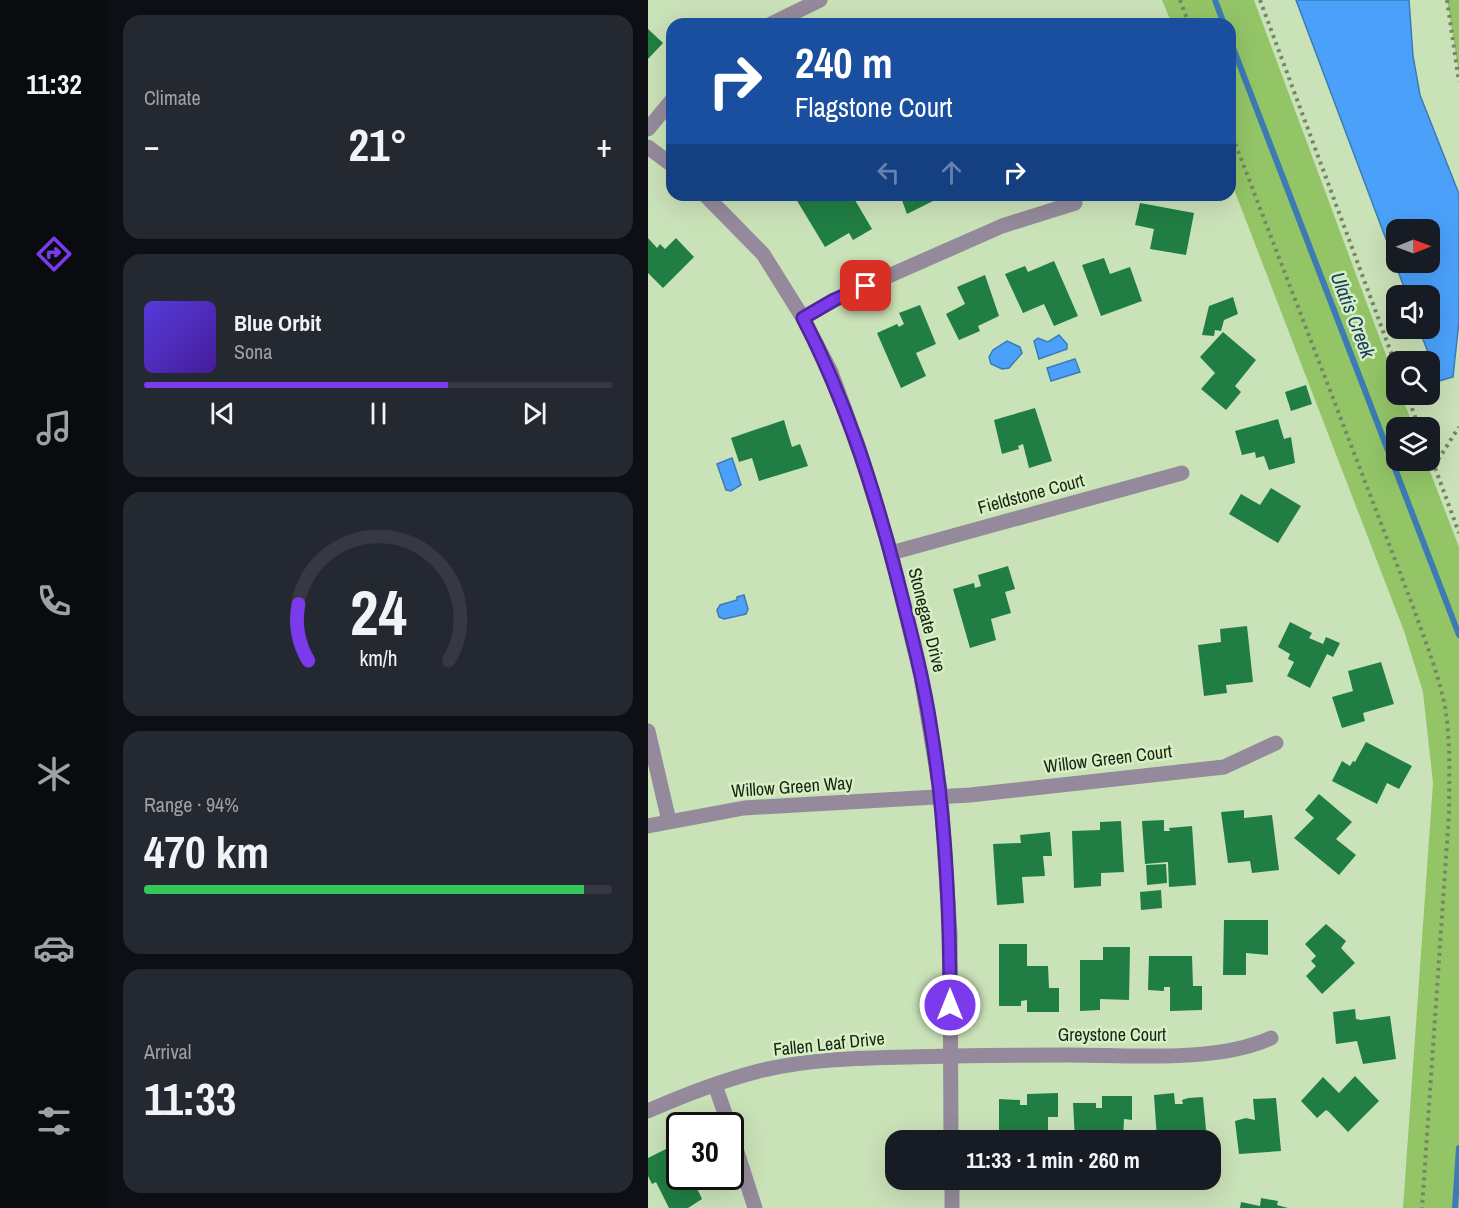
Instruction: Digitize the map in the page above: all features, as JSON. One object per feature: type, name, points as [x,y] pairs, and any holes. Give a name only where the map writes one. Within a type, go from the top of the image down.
[{"type":"street","points":[[783,18],[820,0]]},
{"type":"street","points":[[648,129],[666,107]]},
{"type":"street","points":[[648,147],[666,160]]},
{"type":"street","name":"Stonegate Drive","points":[[711,201],[763,254],[803,318],[831,372],[855,437],[891,553],[921,676],[941,796],[950,934],[951,1130]]},
{"type":"street","points":[[803,318],[834,300],[1002,226],[1075,203]]},
{"type":"street","name":"Fieldstone Court","points":[[891,553],[1182,473]]},
{"type":"street","points":[[648,731],[669,821]]},
{"type":"street","name":"Willow Green Court","points":[[941,796],[1224,767],[1276,743]]},
{"type":"street","name":"Willow Green Way","points":[[648,826],[744,808],[941,796]]},
{"type":"street","name":"Greystone Court","points":[[950,1055],[1147,1055],[1232,1052],[1271,1038]]},
{"type":"street","name":"Fallen Leaf Drive","points":[[648,1111],[759,1071],[846,1059],[950,1055]]},
{"type":"street","points":[[715,1085],[724,1112]]},
{"type":"street","points":[[744,1174],[755,1208]]},
{"type":"street","points":[[952,1190],[952,1208]]},
{"type":"path","points":[[1180,0],[1188,18]]},
{"type":"path","points":[[1260,0],[1390,351]]},
{"type":"path","points":[[1447,0],[1459,82]]},
{"type":"path","points":[[1236,146],[1412,604],[1434,666],[1445,707],[1450,752],[1449,814],[1422,1208]]},
{"type":"path","points":[[1440,457],[1459,427]]},
{"type":"path","points":[[1436,471],[1459,532]]},
{"type":"green space","points":[[1162,0],[1254,0],[1386,355],[1386,405],[1405,405],[1410,417],[1386,417],[1386,471],[1430,471],[1459,547],[1459,1208],[1403,1208],[1433,783],[1423,692],[1404,631],[1236,195],[1236,18],[1170,18]]},
{"type":"green space","points":[[1447,0],[1459,0],[1459,74]]},
{"type":"water","points":[[1296,0],[1409,0],[1413,56],[1420,95],[1459,194],[1459,321],[1453,377],[1440,381],[1440,351],[1427,351],[1423,339],[1440,339],[1440,285],[1403,285],[1399,273],[1440,273],[1440,219],[1386,219],[1386,239]]},
{"type":"water","points":[[1059,335],[1067,344],[1067,349],[1039,359],[1034,341],[1038,338],[1048,342]]},
{"type":"water","points":[[1007,341],[1020,347],[1022,353],[1009,368],[1002,369],[991,364],[989,357],[993,350]]},
{"type":"water","points":[[1075,359],[1080,372],[1051,381],[1047,368]]},
{"type":"water","points":[[732,458],[741,485],[731,491],[726,490],[717,464]]},
{"type":"water","points":[[744,595],[748,609],[746,614],[724,619],[719,617],[717,610],[720,605],[737,600],[737,597]]},
{"type":"building","points":[[648,29],[663,43],[648,59]]},
{"type":"building","points":[[797,201],[856,201],[872,229],[853,240],[849,233],[825,247]]},
{"type":"building","points":[[902,201],[933,201],[907,214]]},
{"type":"building","points":[[1140,203],[1194,213],[1186,255],[1150,249],[1154,229],[1135,225]]},
{"type":"building","points":[[648,238],[657,248],[660,244],[665,249],[676,238],[694,257],[663,288],[648,273]]},
{"type":"building","points":[[1104,258],[1110,274],[1130,267],[1142,301],[1101,316],[1082,265]]},
{"type":"building","points":[[1054,261],[1078,316],[1054,326],[1044,304],[1023,313],[1005,274],[1025,266],[1028,272]]},
{"type":"building","points":[[985,275],[999,316],[978,326],[980,331],[959,340],[946,314],[965,304],[957,287]]},
{"type":"building","points":[[1233,297],[1238,314],[1224,320],[1221,331],[1215,330],[1214,336],[1202,335],[1209,306]]},
{"type":"building","points":[[920,305],[936,344],[916,353],[926,376],[901,388],[877,333],[897,324],[899,327],[904,324],[899,313]]},
{"type":"building","points":[[1223,332],[1256,360],[1235,386],[1241,392],[1226,410],[1201,389],[1215,373],[1200,357]]},
{"type":"building","points":[[1306,385],[1312,404],[1291,411],[1285,392]]},
{"type":"building","points":[[1035,408],[1052,461],[1029,468],[1023,444],[1018,446],[1019,449],[1002,454],[994,420]]},
{"type":"building","points":[[1278,419],[1284,439],[1291,437],[1295,463],[1269,470],[1264,456],[1256,458],[1255,452],[1242,455],[1235,431]]},
{"type":"building","points":[[784,420],[792,447],[800,444],[808,466],[759,481],[752,458],[739,462],[731,438]]},
{"type":"building","points":[[1271,488],[1301,506],[1278,543],[1229,514],[1241,494],[1260,505]]},
{"type":"building","points":[[1008,566],[1015,589],[1005,592],[1011,613],[991,619],[996,640],[970,648],[953,589],[974,583],[975,588],[981,586],[978,575]]},
{"type":"building","points":[[1290,622],[1312,633],[1309,638],[1323,644],[1326,637],[1340,643],[1333,657],[1327,654],[1310,688],[1287,676],[1294,662],[1288,659],[1290,654],[1278,647]]},
{"type":"building","points":[[1247,626],[1253,682],[1226,685],[1227,693],[1204,696],[1198,645],[1221,642],[1220,629]]},
{"type":"building","points":[[1381,662],[1394,704],[1363,713],[1365,721],[1342,728],[1332,697],[1353,691],[1348,671]]},
{"type":"building","points":[[1366,742],[1412,766],[1399,789],[1387,783],[1377,804],[1332,781],[1342,761],[1350,766],[1353,761],[1355,762]]},
{"type":"building","points":[[1319,794],[1352,822],[1336,839],[1356,855],[1339,875],[1294,838],[1314,818],[1305,810]]},
{"type":"building","points":[[1244,810],[1244,818],[1272,815],[1279,870],[1252,873],[1250,861],[1228,863],[1221,812]]},
{"type":"building","points":[[1164,820],[1164,831],[1170,831],[1169,828],[1192,826],[1196,885],[1169,887],[1168,862],[1145,864],[1142,821]]},
{"type":"building","points":[[1121,821],[1124,872],[1101,873],[1101,886],[1074,888],[1072,831],[1100,830],[1100,822]]},
{"type":"building","points":[[1050,832],[1052,856],[1043,856],[1045,876],[1022,877],[1024,903],[997,905],[993,844],[1021,843],[1020,835]]},
{"type":"building","points":[[1166,864],[1167,883],[1147,885],[1146,865]]},
{"type":"building","points":[[1161,890],[1162,908],[1141,910],[1140,892]]},
{"type":"building","points":[[1224,920],[1268,920],[1268,955],[1246,953],[1246,975],[1223,975]]},
{"type":"building","points":[[1326,924],[1346,941],[1341,948],[1355,963],[1322,994],[1306,976],[1316,966],[1311,961],[1316,956],[1305,944]]},
{"type":"building","points":[[999,944],[1027,944],[1027,966],[1048,966],[1049,988],[1059,988],[1059,1012],[1027,1012],[1027,1000],[1021,1001],[1021,1006],[999,1006]]},
{"type":"building","points":[[1103,947],[1130,947],[1129,1000],[1100,999],[1100,1010],[1080,1011],[1080,960],[1103,960]]},
{"type":"building","points":[[1149,956],[1192,956],[1193,986],[1202,986],[1202,1010],[1170,1011],[1170,987],[1164,987],[1164,991],[1148,990]]},
{"type":"building","points":[[1355,1009],[1356,1019],[1361,1020],[1390,1016],[1396,1059],[1363,1064],[1357,1041],[1336,1044],[1333,1012]]},
{"type":"building","points":[[1355,1076],[1379,1101],[1348,1132],[1326,1110],[1317,1118],[1301,1101],[1323,1077],[1339,1093]]},
{"type":"building","points":[[1058,1093],[1058,1117],[1048,1117],[1048,1130],[999,1130],[999,1099],[1020,1100],[1020,1105],[1027,1105],[1027,1094]]},
{"type":"building","points":[[1174,1093],[1175,1104],[1183,1104],[1182,1100],[1188,1098],[1203,1097],[1206,1130],[1156,1130],[1154,1095]]},
{"type":"building","points":[[1102,1096],[1132,1096],[1132,1120],[1124,1119],[1123,1130],[1074,1130],[1073,1103],[1096,1103],[1096,1108],[1102,1108]]},
{"type":"building","points":[[1276,1098],[1281,1151],[1239,1154],[1235,1121],[1246,1118],[1255,1120],[1253,1099]]},
{"type":"building","points":[[666,1149],[666,1190],[698,1190],[702,1199],[688,1208],[669,1208],[656,1182],[652,1184],[648,1176],[648,1158]]},
{"type":"building","points":[[1261,1198],[1278,1201],[1277,1205],[1288,1208],[1240,1208],[1241,1202],[1260,1206]]},
{"type":"waterway","name":"Ulatis Creek","points":[[1215,0],[1222,18]]},
{"type":"waterway","name":"Ulatis Creek","points":[[1236,56],[1459,635]]},
{"type":"waterway","name":"Ulatis Creek","points":[[1455,1208],[1459,1148]]},
{"type":"route","points":[[866,286],[834,300],[803,318],[831,372],[859,448],[891,553],[921,676],[941,796],[950,934],[950,1005]]}]
